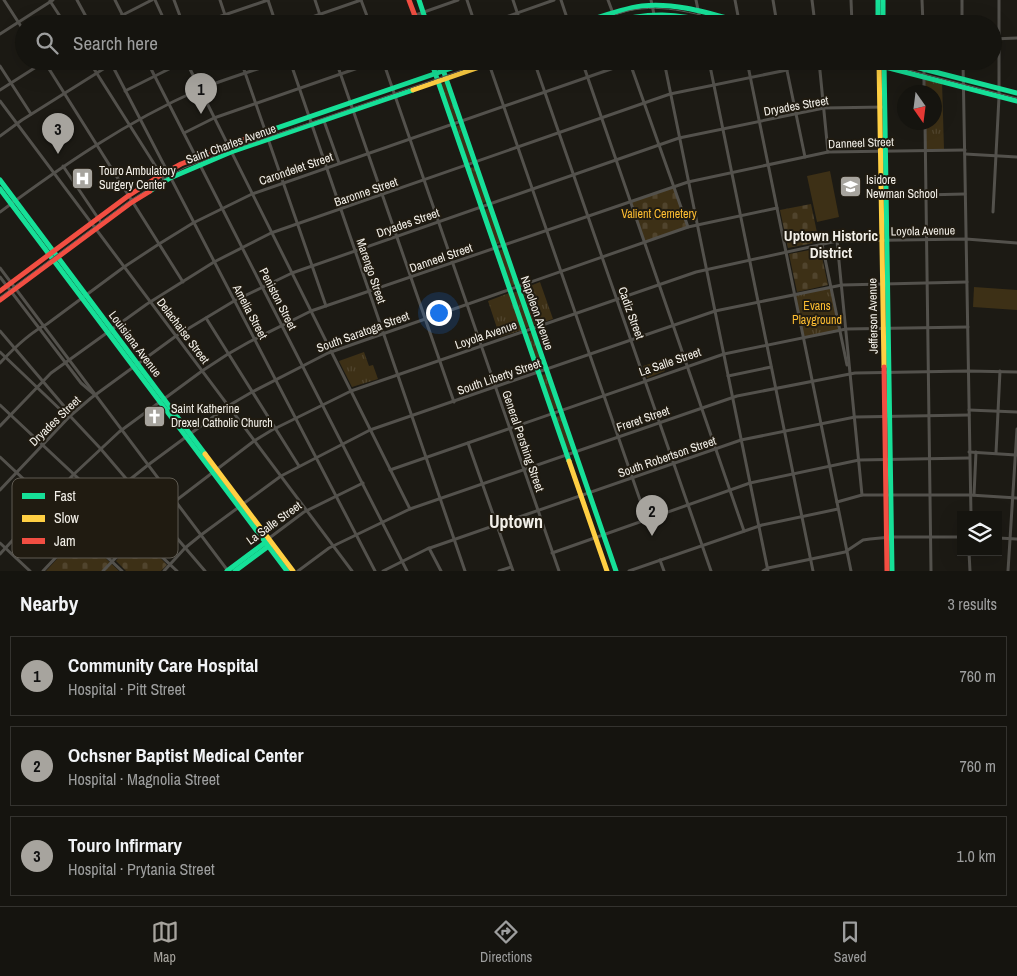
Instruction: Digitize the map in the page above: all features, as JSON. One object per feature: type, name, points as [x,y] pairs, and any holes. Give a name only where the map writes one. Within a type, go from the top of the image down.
[{"type":"main road","points":[[409,0],[415,15]]},
{"type":"main road","points":[[419,0],[424,15]]},
{"type":"main road","points":[[878,0],[878,15]]},
{"type":"main road","points":[[883,0],[883,15]]},
{"type":"main road","points":[[607,15],[652,2],[712,15]]},
{"type":"main road","points":[[635,15],[654,13],[677,15]]},
{"type":"main road","name":"Napoleon Avenue","points":[[433,70],[607,571]]},
{"type":"main road","name":"Saint Charles Avenue","points":[[0,291],[97,218],[167,171],[197,157],[446,70]]},
{"type":"main road","name":"Saint Charles Avenue","points":[[0,300],[132,202],[168,179],[231,152],[470,70]]},
{"type":"main road","name":"Jefferson Avenue","points":[[881,70],[888,495],[892,571]]},
{"type":"main road","points":[[901,70],[1017,101]]},
{"type":"main road","points":[[928,70],[1017,93]]},
{"type":"main road","name":"Napoleon Avenue","points":[[443,71],[616,571]]},
{"type":"main road","points":[[406,84],[408,92]]},
{"type":"main road","name":"Louisiana Avenue","points":[[0,180],[13,202],[241,505],[287,571]]},
{"type":"main road","name":"Louisiana Avenue","points":[[0,189],[13,202]]},
{"type":"main road","name":"Jefferson Avenue","points":[[887,571],[889,537]]},
{"type":"main road","name":"Louisiana Avenue","points":[[268,543],[293,571]]},
{"type":"main road","name":"La Salle Street","points":[[227,571],[268,543]]},
{"type":"main road","name":"La Salle Street","points":[[235,571],[268,543]]},
{"type":"street","points":[[4,0],[15,17]]},
{"type":"street","points":[[28,15],[51,0],[60,15]]},
{"type":"street","points":[[78,0],[86,15]]},
{"type":"street","points":[[115,0],[122,14],[154,0],[162,15]]},
{"type":"street","points":[[174,0],[179,15]]},
{"type":"street","points":[[220,0],[225,15],[268,0],[273,15]]},
{"type":"street","points":[[315,0],[320,14],[361,0],[367,15]]},
{"type":"street","points":[[415,15],[458,0]]},
{"type":"street","points":[[467,0],[472,15]]},
{"type":"street","points":[[513,0],[518,13]]},
{"type":"street","points":[[512,15],[554,0]]},
{"type":"street","points":[[561,0],[566,15]]},
{"type":"street","points":[[608,0],[613,13]]},
{"type":"street","points":[[696,0],[699,15]]},
{"type":"street","points":[[735,0],[738,15]]},
{"type":"street","points":[[773,0],[776,15]]},
{"type":"street","points":[[812,0],[814,15]]},
{"type":"street","points":[[852,0],[852,15]]},
{"type":"street","points":[[922,0],[923,15]]},
{"type":"street","points":[[962,0],[962,15]]},
{"type":"street","points":[[999,0],[999,15]]},
{"type":"street","points":[[652,2],[654,13]]},
{"type":"street","points":[[0,34],[15,24]]},
{"type":"street","points":[[1002,38],[1017,38]]},
{"type":"street","points":[[0,66],[31,114]]},
{"type":"street","points":[[0,90],[30,70]]},
{"type":"street","points":[[50,70],[182,282]]},
{"type":"street","points":[[94,70],[161,175],[168,179]]},
{"type":"street","points":[[0,136],[17,123],[100,70]]},
{"type":"street","name":"Amelia Street","points":[[114,70],[167,171],[168,179],[194,222],[375,571]]},
{"type":"street","name":"Peniston Street","points":[[152,70],[408,571]]},
{"type":"street","points":[[125,91],[167,70]]},
{"type":"street","points":[[190,70],[410,509]]},
{"type":"street","points":[[244,70],[326,306]]},
{"type":"street","points":[[0,212],[63,166],[129,124],[200,89],[256,70]]},
{"type":"street","name":"Marengo Street","points":[[293,70],[465,571]]},
{"type":"street","points":[[339,70],[454,402]]},
{"type":"street","points":[[184,133],[214,118],[352,70]]},
{"type":"street","name":"General Pershing Street","points":[[386,70],[559,571]]},
{"type":"street","points":[[491,70],[647,520]]},
{"type":"street","name":"Cadiz Street","points":[[537,70],[632,340],[710,571]]},
{"type":"street","points":[[585,70],[744,531]]},
{"type":"street","name":"Carondelet Street","points":[[0,363],[14,348],[42,326],[124,267],[194,222],[222,208],[283,182],[608,70]]},
{"type":"street","points":[[633,70],[688,227]]},
{"type":"street","points":[[666,70],[768,570]]},
{"type":"street","points":[[711,70],[813,571]]},
{"type":"street","points":[[749,70],[851,571]]},
{"type":"street","points":[[787,70],[805,157]]},
{"type":"street","name":"Baronne Street","points":[[0,426],[42,381],[150,302],[214,262],[271,233],[560,134],[670,94],[787,70]]},
{"type":"street","points":[[820,70],[828,152]]},
{"type":"street","points":[[924,70],[924,85]]},
{"type":"street","points":[[964,70],[969,458],[972,495]]},
{"type":"street","points":[[993,212],[999,70]]},
{"type":"street","name":"Delachaise Street","points":[[0,101],[352,571]]},
{"type":"street","name":"Dryades Street","points":[[0,490],[70,416],[96,395],[176,336],[262,286],[312,265],[679,138],[824,108],[882,107]]},
{"type":"street","points":[[324,121],[339,163]]},
{"type":"street","points":[[925,130],[932,571]]},
{"type":"street","name":"Danneel Street","points":[[70,478],[100,448],[122,430],[202,371],[254,339],[311,311],[630,201],[688,182],[828,152],[925,150],[1017,157]]},
{"type":"street","points":[[63,166],[102,224]]},
{"type":"street","points":[[883,196],[966,194]]},
{"type":"street","name":"South Saratoga Street","points":[[132,478],[228,406],[331,352],[688,227],[777,208]]},
{"type":"street","name":"Loyola Avenue","points":[[178,498],[254,441],[351,391],[706,268],[837,241],[966,239],[1017,243]]},
{"type":"street","points":[[837,241],[862,496]]},
{"type":"street","points":[[822,244],[850,373]]},
{"type":"street","points":[[0,268],[9,284],[87,389],[96,395],[158,478]]},
{"type":"street","points":[[0,277],[9,284]]},
{"type":"street","name":"South Liberty Street","points":[[178,556],[201,535],[281,476],[370,430],[715,311],[842,285],[967,282]]},
{"type":"street","points":[[206,318],[299,466]]},
{"type":"street","name":"La Salle Street","points":[[390,470],[724,354],[846,329],[968,327]]},
{"type":"street","points":[[0,331],[69,412],[70,416]]},
{"type":"street","points":[[0,352],[70,416],[125,478]]},
{"type":"street","points":[[728,376],[771,367]]},
{"type":"street","name":"Freret Street","points":[[298,571],[333,546],[410,509],[733,397],[850,373],[928,371],[1017,372]]},
{"type":"street","points":[[996,453],[1000,371]]},
{"type":"street","points":[[0,404],[76,478]]},
{"type":"street","points":[[969,410],[1017,412]]},
{"type":"street","name":"South Robertson Street","points":[[383,571],[429,548],[741,440],[855,417],[969,415]]},
{"type":"street","points":[[1008,571],[1015,497],[1017,429]]},
{"type":"street","points":[[468,443],[512,569],[499,571]]},
{"type":"street","points":[[969,452],[1016,454]]},
{"type":"street","points":[[971,511],[976,452]]},
{"type":"street","points":[[0,457],[23,478]]},
{"type":"street","points":[[552,553],[730,490],[793,474],[858,460],[969,458]]},
{"type":"street","name":"La Salle Street","points":[[268,543],[307,511],[363,483]]},
{"type":"street","points":[[837,502],[862,496],[888,495],[1015,497]]},
{"type":"street","points":[[178,504],[227,571]]},
{"type":"street","points":[[629,571],[759,526],[838,509]]},
{"type":"street","points":[[763,571],[847,551],[863,540],[889,537],[957,537]]},
{"type":"street","points":[[1002,538],[1017,539]]},
{"type":"street","points":[[178,539],[205,571]]},
{"type":"street","name":"Danneel Street","points":[[0,554],[12,541]]},
{"type":"street","points":[[0,543],[12,554]]},
{"type":"street","points":[[429,548],[441,571]]},
{"type":"street","points":[[969,556],[970,571]]},
{"type":"street","points":[[16,558],[30,571]]},
{"type":"street","name":"South Saratoga Street","points":[[44,571],[56,558]]},
{"type":"street","points":[[108,558],[122,571]]},
{"type":"street","name":"Loyola Avenue","points":[[103,571],[116,558]]},
{"type":"street","points":[[164,558],[177,571]]},
{"type":"street","name":"South Liberty Street","points":[[164,571],[176,558]]},
{"type":"street","points":[[660,560],[664,571]]},
{"type":"green space","points":[[924,77],[942,81],[944,150],[925,150],[925,130],[942,130],[942,85],[924,85]]},
{"type":"green space","points":[[446,82],[459,119],[453,121],[441,84]]},
{"type":"green space","points":[[461,125],[473,161],[468,162],[456,126]]},
{"type":"green space","points":[[475,167],[487,202],[482,203],[470,168]]},
{"type":"green space","points":[[830,171],[839,217],[817,222],[807,176]]},
{"type":"green space","name":"Valient Cemetery","points":[[673,187],[688,227],[645,242],[630,201]]},
{"type":"green space","points":[[811,204],[819,242],[788,248],[780,210]]},
{"type":"green space","points":[[489,208],[501,243],[496,244],[484,210]]},
{"type":"green space","points":[[820,248],[828,285],[797,292],[789,254]]},
{"type":"green space","points":[[504,249],[516,285],[511,286],[498,251]]},
{"type":"green space","points":[[540,282],[553,319],[534,325],[522,289]]},
{"type":"green space","name":"Evans Playground","points":[[831,287],[840,330],[803,338],[795,295]]},
{"type":"green space","points":[[974,287],[1017,290],[1017,310],[973,307]]},
{"type":"green space","points":[[518,291],[530,327],[525,328],[513,293]]},
{"type":"green space","points":[[826,292],[828,300],[816,303],[814,295]]},
{"type":"green space","points":[[509,293],[522,330],[500,337],[488,301]]},
{"type":"green space","points":[[832,317],[834,327],[824,329],[822,319]]},
{"type":"green space","points":[[532,332],[545,367],[539,369],[527,334]]},
{"type":"green space","points":[[364,352],[369,366],[373,365],[378,379],[352,387],[339,361]]},
{"type":"green space","points":[[661,360],[665,371],[647,378],[643,366]]},
{"type":"green space","points":[[547,374],[559,408],[553,410],[541,375]]},
{"type":"green space","points":[[561,415],[573,449],[567,451],[556,417]]},
{"type":"green space","points":[[58,558],[105,558],[119,571],[46,571]]},
{"type":"green space","points":[[118,558],[160,558],[167,565],[161,571],[126,571],[116,561]]},
{"type":"tram line","points":[[616,15],[628,11],[655,8],[699,15]]},
{"type":"tram line","points":[[0,297],[129,201],[184,168],[462,70]]},
{"type":"tram line","points":[[909,70],[1017,98]]},
{"type":"traffic: fast","points":[[419,0],[424,15]]},
{"type":"traffic: fast","points":[[878,0],[878,15]]},
{"type":"traffic: fast","points":[[883,0],[883,15]]},
{"type":"traffic: fast","points":[[604,15],[626,9],[655,5],[696,10],[715,15]]},
{"type":"traffic: fast","points":[[649,15],[662,15]]},
{"type":"traffic: fast","points":[[434,70],[569,461]]},
{"type":"traffic: fast","points":[[443,70],[616,571]]},
{"type":"traffic: fast","points":[[245,139],[446,70]]},
{"type":"traffic: fast","points":[[884,70],[892,571]]},
{"type":"traffic: fast","points":[[897,70],[1017,101]]},
{"type":"traffic: fast","points":[[927,70],[1017,93]]},
{"type":"traffic: fast","points":[[150,191],[170,178],[231,152],[413,90]]},
{"type":"traffic: fast","points":[[0,180],[205,454]]},
{"type":"traffic: fast","points":[[0,189],[287,571]]},
{"type":"traffic: fast","points":[[227,571],[266,542]]},
{"type":"traffic: fast","points":[[235,571],[270,545]]},
{"type":"traffic: slow","points":[[413,90],[471,70]]},
{"type":"traffic: slow","points":[[879,70],[884,367]]},
{"type":"traffic: slow","points":[[205,454],[293,571]]},
{"type":"traffic: slow","points":[[569,461],[607,571]]},
{"type":"traffic: jam","points":[[409,0],[415,15]]},
{"type":"traffic: jam","points":[[0,291],[128,196],[161,175],[181,164],[245,139]]},
{"type":"traffic: jam","points":[[0,300],[132,202],[150,191]]},
{"type":"traffic: jam","points":[[884,367],[887,571]]},
{"type":"place","name":"Community Care Hospital","points":[[201,114]]},
{"type":"place","name":"Touro Infirmary","points":[[58,154]]},
{"type":"place","name":"Touro Ambulatory Surgery Center","points":[[83,178]]},
{"type":"place","name":"Isidore Newman School","points":[[850,187]]},
{"type":"place","name":"Saint Katherine Drexel Catholic Church","points":[[155,416]]},
{"type":"place","name":"Ochsner Baptist Medical Center","points":[[652,536]]},
{"type":"district","name":"Uptown Historic District","points":[[831,244]]},
{"type":"district","name":"Uptown","points":[[516,521]]}]
